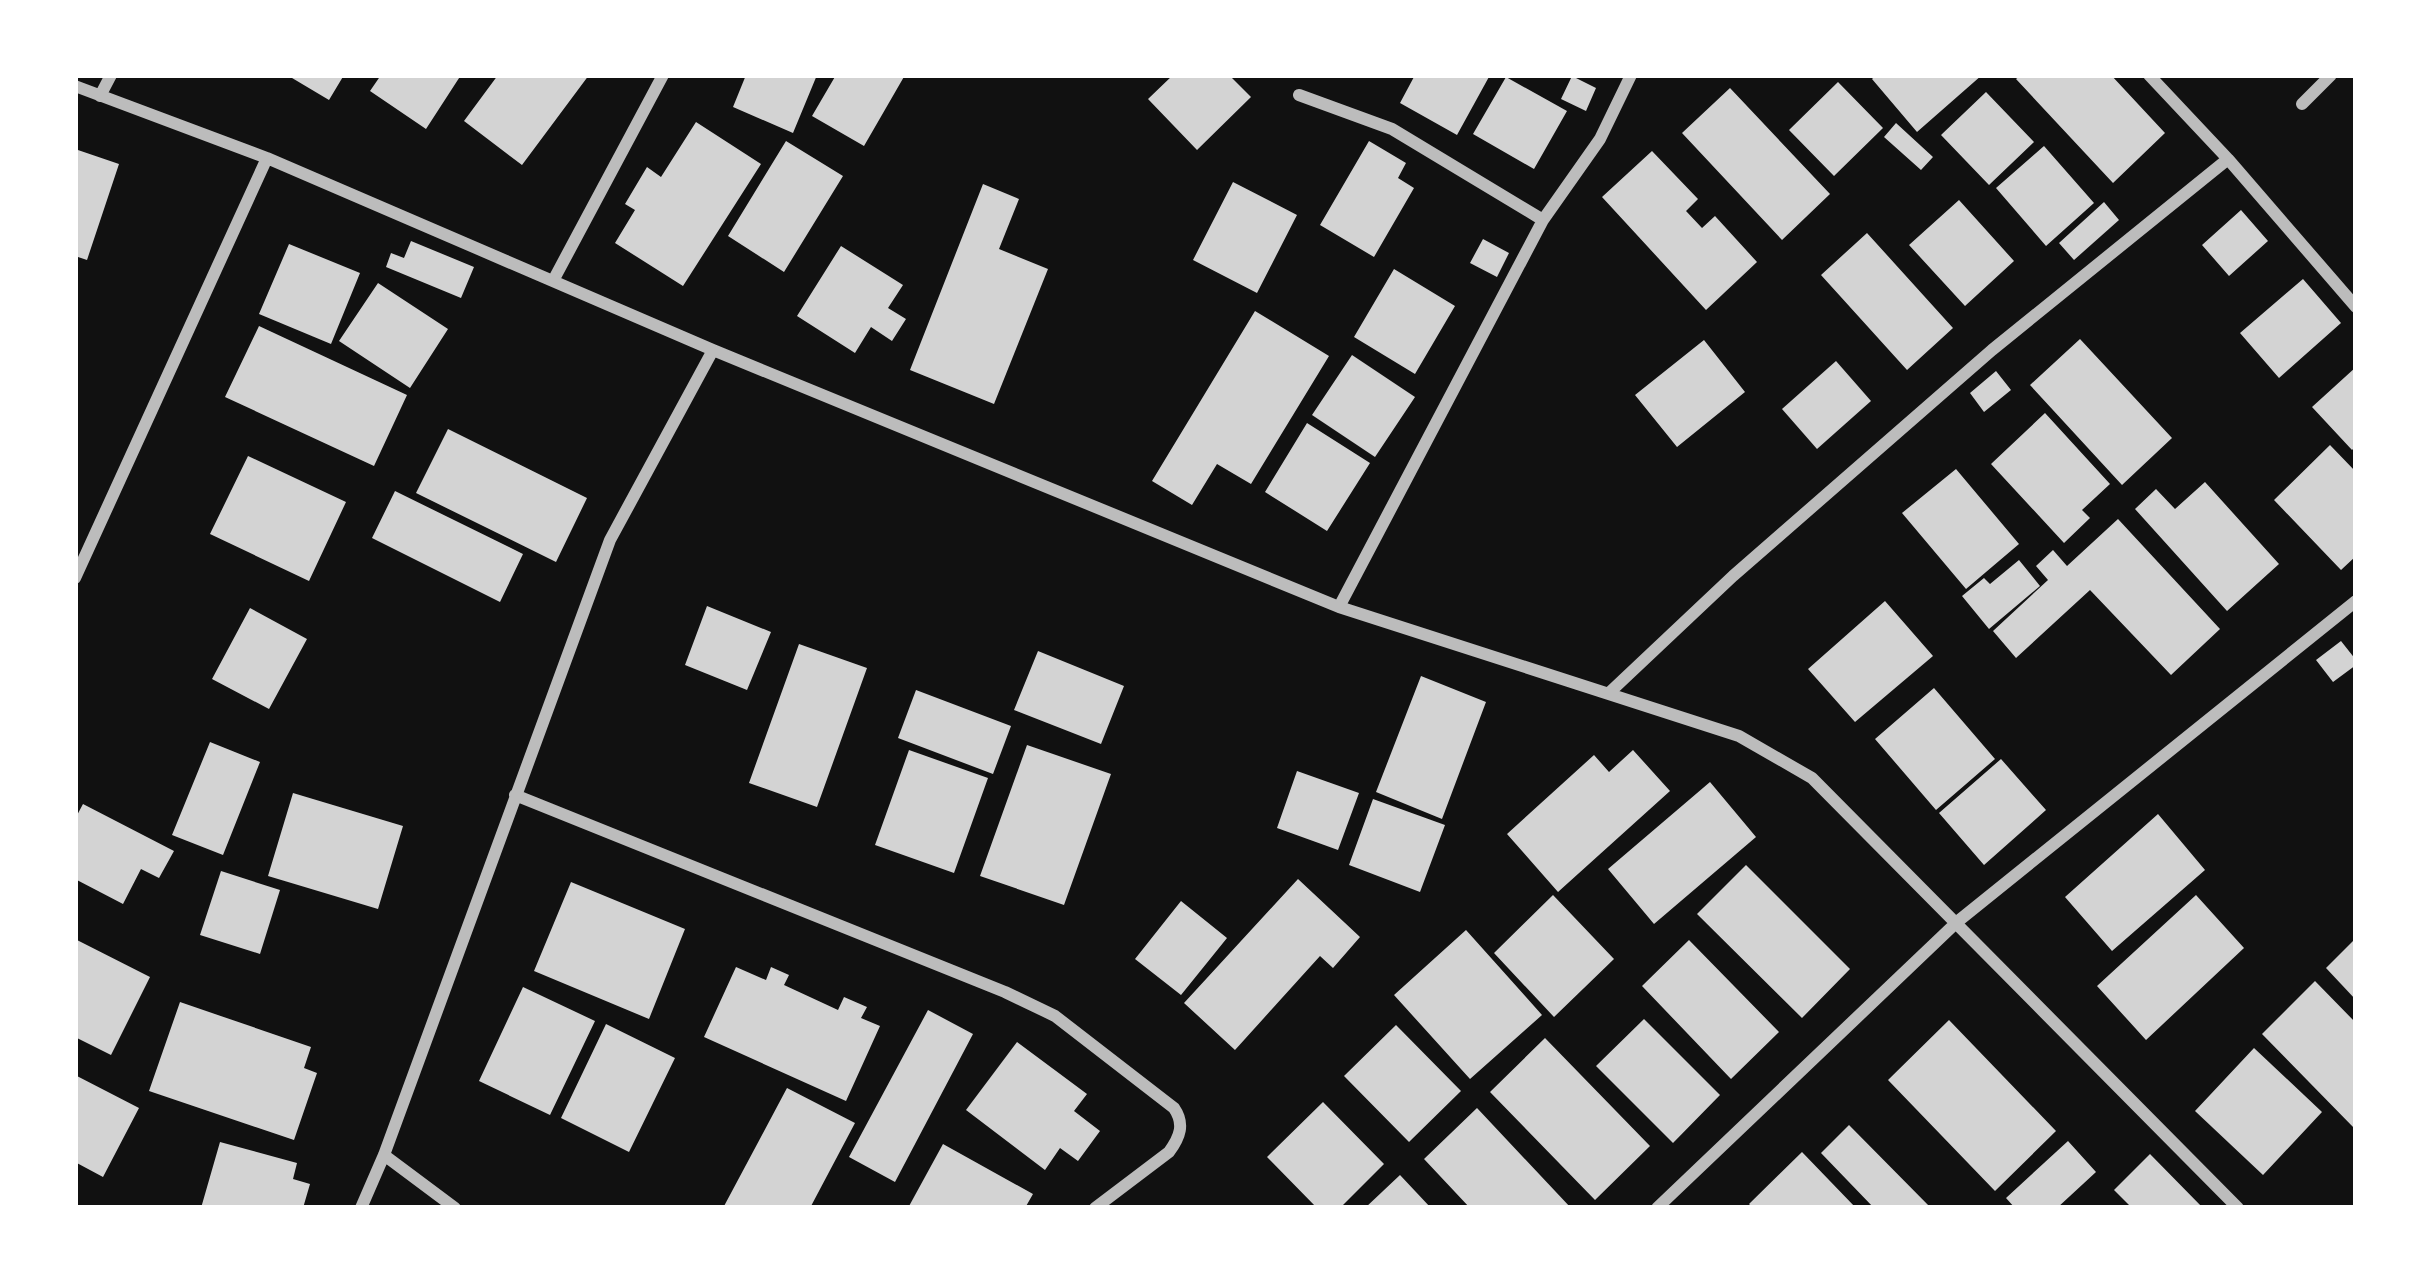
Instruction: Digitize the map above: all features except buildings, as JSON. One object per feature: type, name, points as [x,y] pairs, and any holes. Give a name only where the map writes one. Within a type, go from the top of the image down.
[{"type":"street","points":[[100,96],[111,75]]},
{"type":"street","points":[[554,279],[663,75]]},
{"type":"street","points":[[1339,607],[1543,220],[1600,139],[1631,75]]},
{"type":"street","points":[[2149,75],[2356,307]]},
{"type":"street","points":[[2302,104],[2331,75]]},
{"type":"street","points":[[75,86],[267,158],[713,350],[1339,607],[1739,736],[1812,778],[2238,1208]]},
{"type":"street","points":[[1299,95],[1392,129],[1543,220]]},
{"type":"street","points":[[75,578],[267,158]]},
{"type":"street","points":[[1610,692],[1733,575],[1992,350],[2228,159]]},
{"type":"street","points":[[362,1208],[610,540],[713,350]]},
{"type":"street","points":[[1657,1208],[1957,922],[2356,601]]},
{"type":"street","points":[[515,795],[1055,1016],[1180,1117],[1177,1142],[1169,1152],[1095,1208]]},
{"type":"street","points":[[384,1155],[455,1208]]}]
